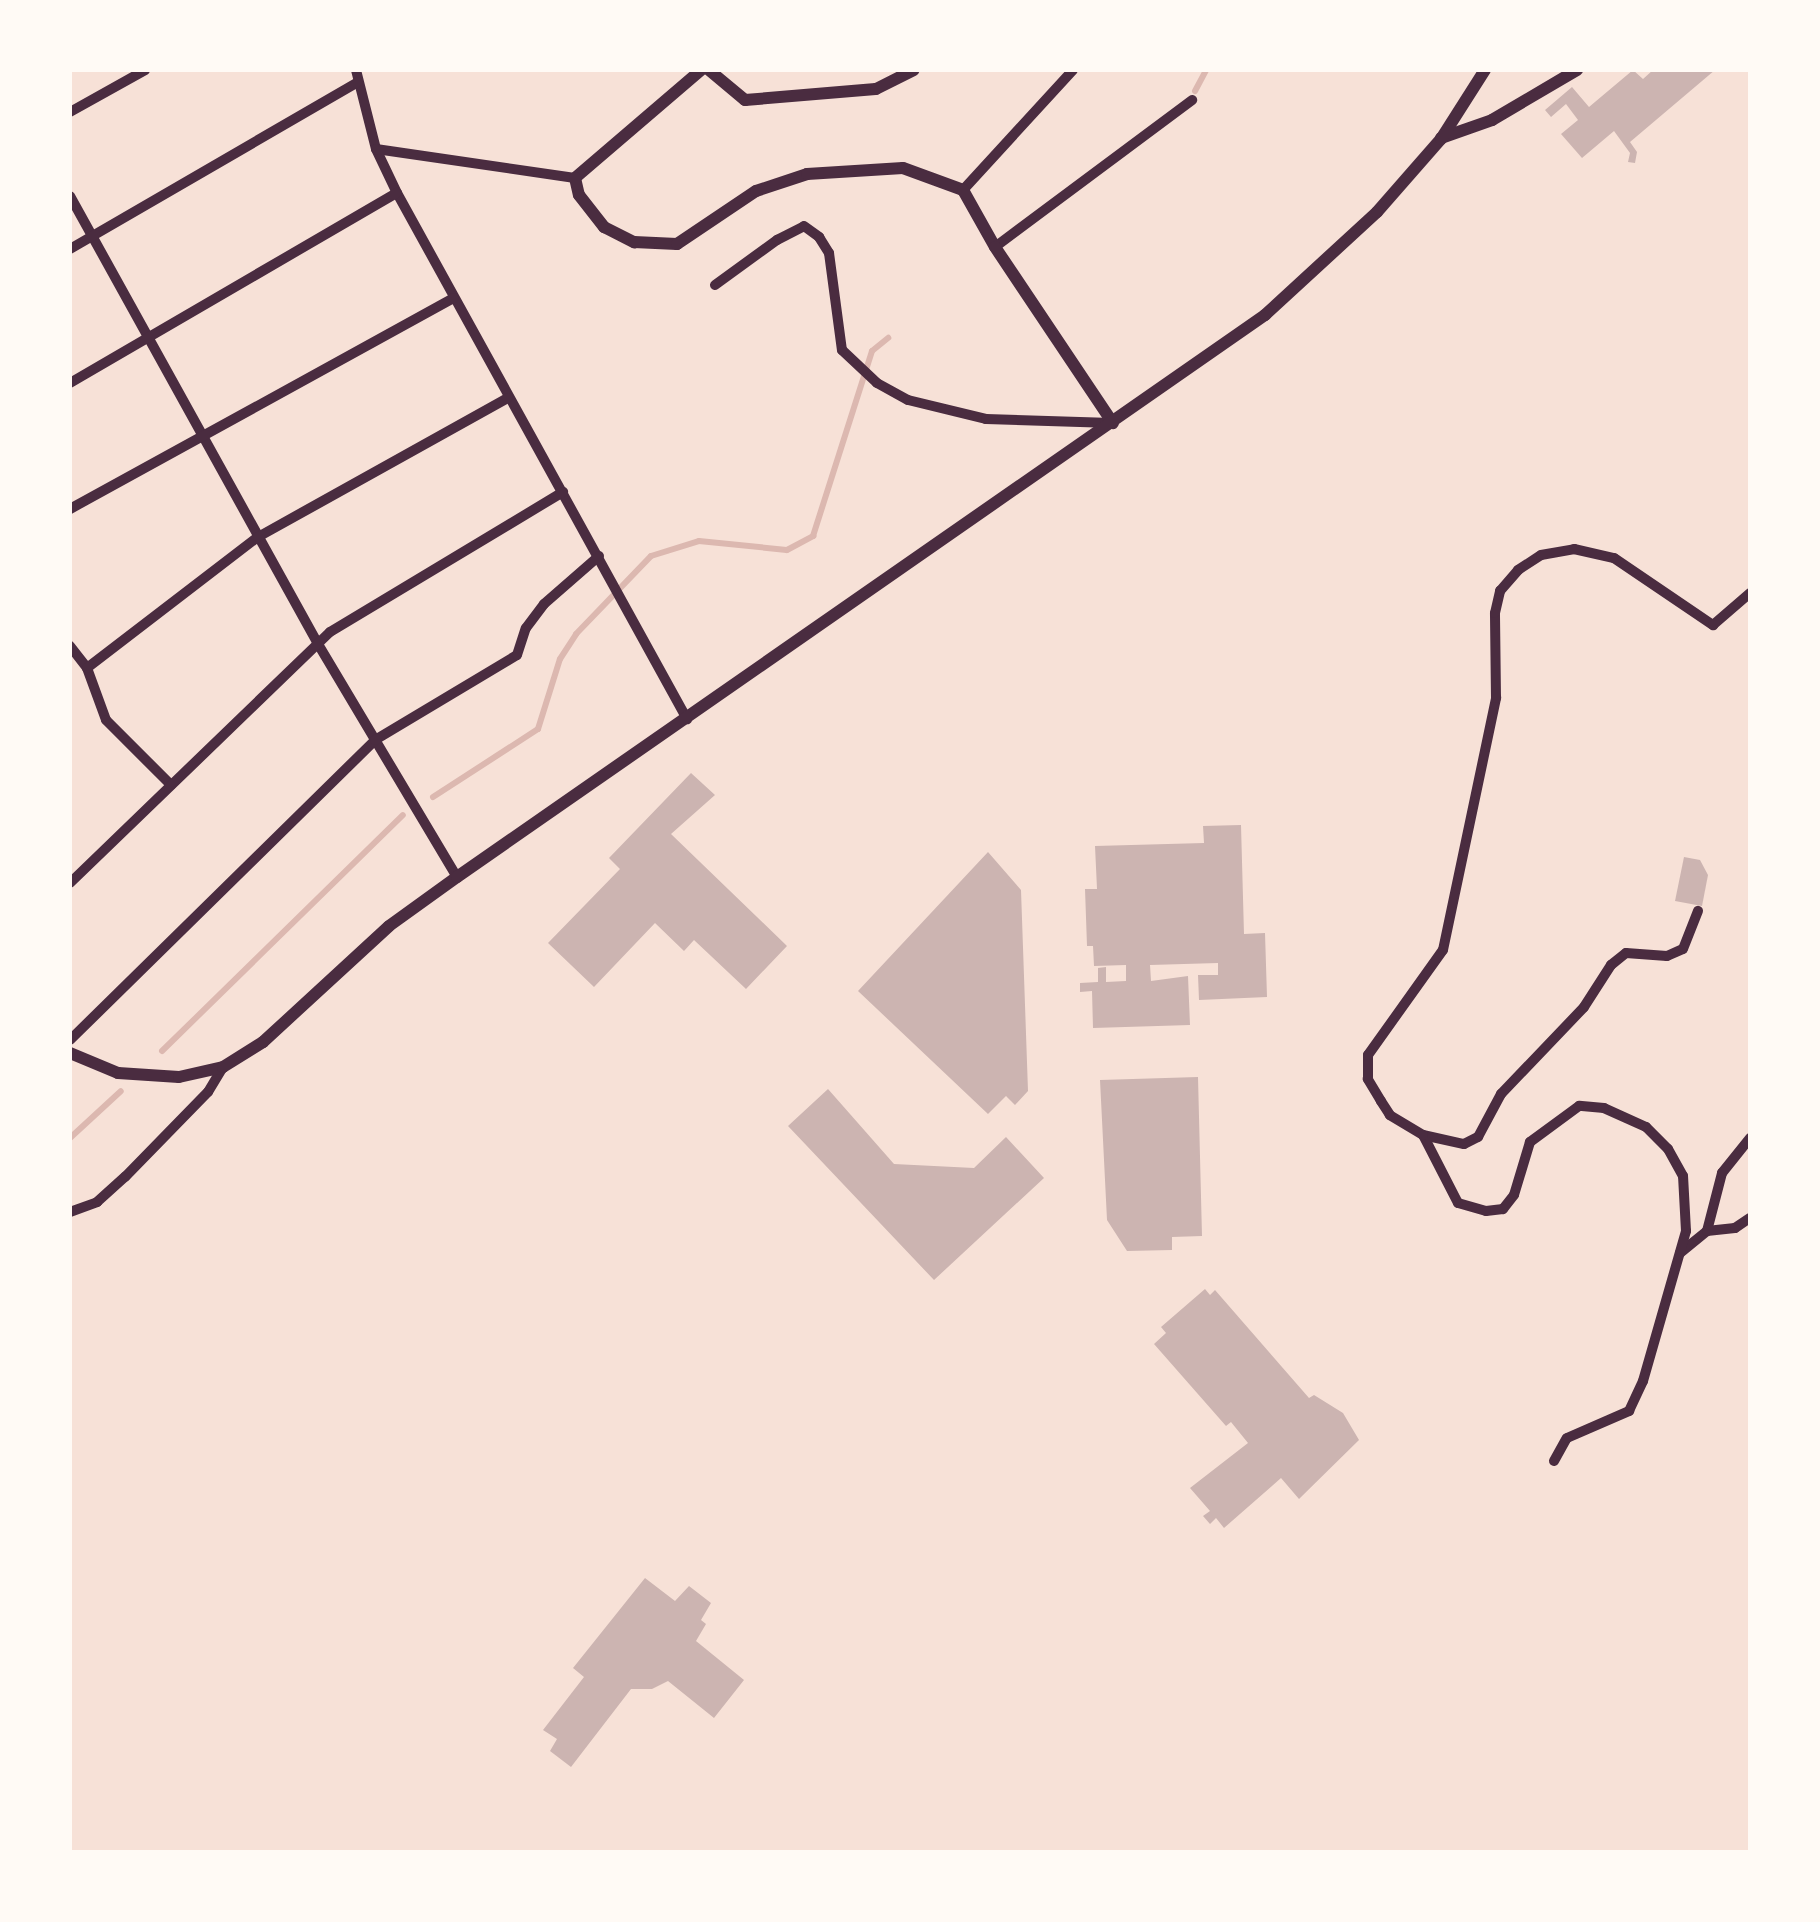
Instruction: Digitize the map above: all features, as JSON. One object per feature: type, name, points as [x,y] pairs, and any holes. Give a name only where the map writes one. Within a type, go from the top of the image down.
[{"type":"street","points":[[70,112],[145,70]]},
{"type":"street","points":[[376,149],[576,178],[700,70]]},
{"type":"street","points":[[709,70],[745,100],[876,89],[914,70]]},
{"type":"street","points":[[963,190],[1073,70]]},
{"type":"street","points":[[70,1053],[98,1067],[180,1077],[223,1067],[276,1031],[389,926],[1265,316],[1377,212],[1440,139],[1485,70]]},
{"type":"street","points":[[1440,139],[1492,120],[1577,70]]},
{"type":"street","points":[[70,249],[357,76],[376,149],[397,193],[687,718]]},
{"type":"street","points":[[995,248],[1192,100]]},
{"type":"street","points":[[576,178],[578,195],[604,228],[655,246],[677,244],[756,191],[807,174],[903,168],[963,190],[995,248],[1112,423]]},
{"type":"street","points":[[70,382],[397,193]]},
{"type":"street","points":[[70,196],[318,644],[457,877]]},
{"type":"street","points":[[715,285],[776,240],[804,226],[819,237],[829,252],[842,350],[876,383],[908,400],[986,419],[1112,423]]},
{"type":"street","points":[[70,509],[454,298]]},
{"type":"street","points":[[88,668],[258,537],[508,398]]},
{"type":"street","points":[[70,883],[330,632],[563,492]]},
{"type":"street","points":[[1698,912],[1682,950],[1666,956],[1626,953],[1611,965],[1584,1007],[1500,1094],[1478,1137],[1464,1144],[1423,1135],[1390,1115],[1368,1079],[1368,1055],[1444,950],[1496,698],[1495,613],[1500,591],[1518,570],[1541,556],[1574,549],[1614,558],[1713,625],[1750,592]]},
{"type":"street","points":[[70,1040],[376,740],[517,654],[526,628],[544,604],[599,556]]},
{"type":"street","points":[[70,646],[88,668],[106,720],[171,785]]},
{"type":"street","points":[[70,1212],[97,1202],[208,1092],[223,1067]]},
{"type":"street","points":[[1423,1135],[1458,1203],[1486,1211],[1503,1209],[1514,1195],[1530,1142],[1579,1106],[1604,1108],[1646,1127],[1668,1149],[1683,1176],[1686,1231],[1642,1381],[1628,1410],[1567,1438],[1554,1461]]},
{"type":"street","points":[[1707,1231],[1722,1174],[1750,1138]]},
{"type":"street","points":[[1679,1253],[1707,1231],[1735,1228],[1750,1218]]},
{"type":"building","points":[[1633,70],[1643,79],[1653,70],[1715,70],[1630,142],[1637,152],[1635,163],[1628,162],[1630,153],[1614,131],[1582,158],[1561,134],[1578,120],[1566,104],[1551,117],[1545,110],[1572,87],[1589,107]]},
{"type":"building","points":[[691,773],[715,795],[671,834],[787,946],[746,989],[694,940],[684,951],[655,923],[594,987],[548,943],[620,869],[609,858]]},
{"type":"building","points":[[1241,825],[1244,934],[1265,933],[1267,997],[1199,1000],[1198,975],[1218,975],[1218,963],[1150,965],[1151,981],[1188,976],[1190,1025],[1093,1028],[1092,991],[1080,992],[1080,983],[1098,982],[1098,968],[1106,967],[1106,982],[1126,981],[1126,965],[1094,966],[1093,946],[1087,946],[1085,889],[1097,889],[1095,846],[1204,843],[1203,826]]},
{"type":"building","points":[[988,852],[1021,890],[1028,1091],[1015,1105],[1006,1096],[988,1114],[858,991]]},
{"type":"building","points":[[1684,857],[1700,860],[1708,875],[1702,906],[1675,901]]},
{"type":"building","points":[[1198,1077],[1202,1236],[1172,1237],[1172,1250],[1127,1251],[1107,1220],[1100,1080]]},
{"type":"building","points":[[828,1089],[894,1164],[974,1168],[1006,1137],[1044,1178],[934,1280],[788,1126]]},
{"type":"building","points":[[1205,1289],[1210,1295],[1215,1290],[1309,1398],[1314,1395],[1343,1413],[1359,1440],[1299,1499],[1281,1478],[1224,1528],[1216,1518],[1210,1524],[1203,1516],[1210,1511],[1190,1488],[1248,1443],[1231,1422],[1226,1426],[1154,1344],[1166,1333],[1161,1327]]},
{"type":"building","points":[[645,1578],[675,1601],[689,1586],[711,1603],[701,1620],[706,1624],[696,1641],[744,1680],[714,1718],[668,1681],[652,1689],[631,1689],[571,1767],[550,1751],[557,1739],[543,1730],[584,1677],[573,1668]]},
{"type":"waterway","points":[[1195,91],[1206,70]]},
{"type":"waterway","points":[[433,797],[538,729],[560,659],[576,634],[651,556],[699,541],[787,550],[813,536],[872,351],[888,338]]},
{"type":"waterway","points":[[162,1051],[403,815]]},
{"type":"waterway","points":[[70,1138],[121,1091]]}]
